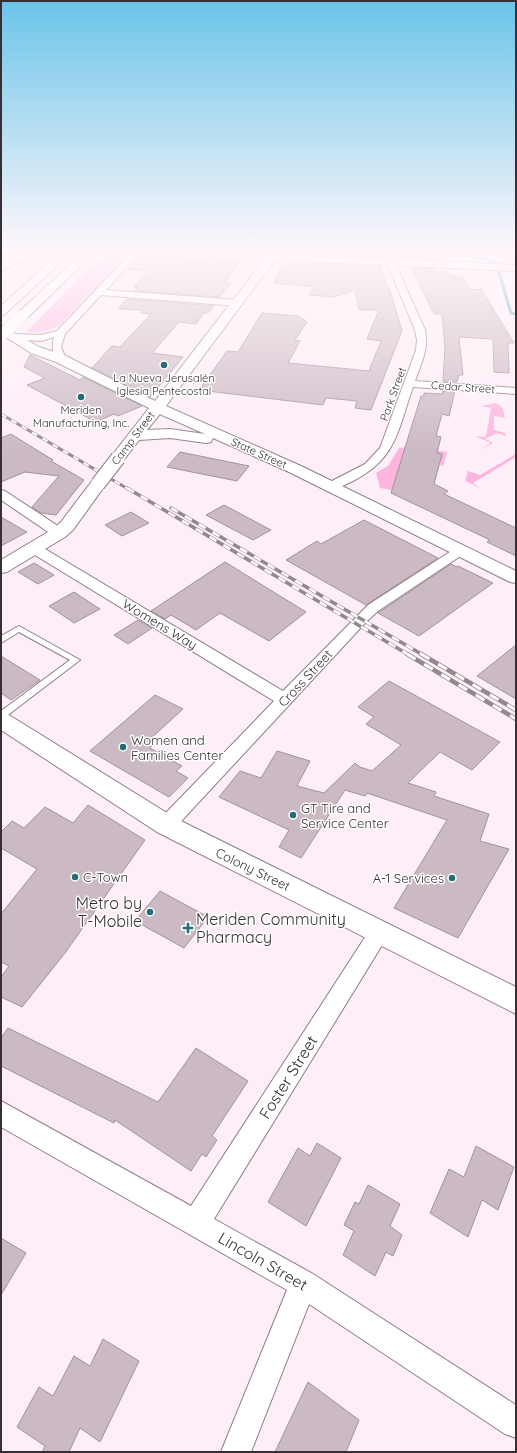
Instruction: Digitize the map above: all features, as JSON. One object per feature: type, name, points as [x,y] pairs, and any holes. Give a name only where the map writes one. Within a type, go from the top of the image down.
[{"type":"main road","points":[[7,337],[20,319]]},
{"type":"main road","name":"Camp Street","points":[[1,568],[35,549],[67,526],[226,319]]},
{"type":"main road","name":"State Street","points":[[1,329],[7,337],[40,352],[61,359],[157,407],[332,486],[516,578]]},
{"type":"main road","points":[[134,437],[152,432],[176,433],[256,451]]},
{"type":"main road","name":"Colony Street","points":[[1,720],[166,825],[380,931],[516,1001]]},
{"type":"street","points":[[61,359],[56,348],[60,333],[74,319]]},
{"type":"street","name":"Park Street","points":[[332,486],[381,458],[386,448],[421,350],[422,340],[415,319]]},
{"type":"street","points":[[7,337],[41,338],[60,333]]},
{"type":"street","name":"Cedar Street","points":[[409,384],[516,391]]},
{"type":"street","points":[[1,494],[59,533]]},
{"type":"street","name":"Womens Way","points":[[35,549],[285,700]]},
{"type":"street","name":"Cross Street","points":[[166,825],[373,608],[461,551]]},
{"type":"street","name":"Foster Street","points":[[196,1223],[380,931]]},
{"type":"street","name":"Lincoln Street","points":[[1,1114],[303,1284],[516,1423]]},
{"type":"street","points":[[236,1452],[303,1284]]},
{"type":"lane","points":[[1,640],[19,629],[76,660],[38,685],[1,716]]},
{"type":"shaded area","points":[[39,319],[66,319],[60,325],[48,330],[40,332],[27,331]]},
{"type":"shaded area","points":[[496,403],[503,408],[505,418],[494,416],[494,430],[505,433],[506,436],[497,433],[485,439],[493,443],[481,450],[491,443],[475,436],[486,437],[491,408],[481,406]]},
{"type":"shaded area","points":[[407,447],[447,452],[443,466],[439,464],[441,454],[405,449],[392,490],[380,488],[376,473],[388,466],[399,448]]},
{"type":"shaded area","points":[[516,454],[516,457],[473,483],[480,488],[465,481],[468,471],[480,475]]},
{"type":"building","points":[[146,319],[200,319],[196,324],[179,322],[152,353],[183,357],[150,397],[92,368],[112,346],[120,347]]},
{"type":"building","points":[[258,319],[302,319],[307,322],[295,340],[300,341],[288,363],[369,371],[381,341],[367,339],[375,319],[398,319],[402,331],[371,410],[355,408],[357,401],[326,398],[323,405],[199,390],[227,351],[238,352]]},
{"type":"building","points":[[442,319],[499,319],[514,343],[508,343],[509,373],[494,372],[493,339],[459,337],[463,375],[459,375],[457,382],[443,381],[445,347]]},
{"type":"building","name":"Meriden Manufacturing, Inc.","points":[[30,355],[80,380],[83,377],[142,406],[118,416],[114,414],[96,422],[27,385],[45,378],[24,367]]},
{"type":"building","points":[[443,391],[455,391],[449,416],[442,414],[436,436],[441,437],[437,453],[442,454],[434,484],[448,491],[444,494],[516,528],[516,556],[487,542],[490,540],[391,493],[421,396],[424,396],[424,393],[442,394]]},
{"type":"building","points":[[11,434],[53,460],[51,461],[84,480],[56,515],[41,513],[32,507],[59,476],[25,472],[1,482],[1,438]]},
{"type":"building","points":[[180,452],[249,466],[237,481],[167,467]]},
{"type":"building","points":[[224,505],[271,530],[253,540],[206,515]]},
{"type":"building","points":[[131,512],[149,523],[122,536],[105,525]]},
{"type":"building","points":[[1,517],[27,532],[1,546]]},
{"type":"building","points":[[364,520],[438,558],[366,605],[286,560],[317,541],[321,544]]},
{"type":"building","points":[[225,562],[306,612],[269,641],[220,613],[196,630],[171,615],[165,619],[151,611]]},
{"type":"building","points":[[34,563],[54,575],[38,584],[18,572]]},
{"type":"building","points":[[451,564],[493,583],[419,636],[378,613]]},
{"type":"building","points":[[74,592],[100,609],[74,623],[49,606]]},
{"type":"building","points":[[138,620],[152,628],[128,644],[114,635]]},
{"type":"building","points":[[516,645],[516,699],[477,676]]},
{"type":"building","points":[[1,656],[40,680],[11,700],[1,693]]},
{"type":"building","points":[[389,681],[500,742],[472,770],[440,752],[408,783],[436,792],[434,796],[489,814],[480,841],[509,849],[458,938],[394,908],[447,820],[367,793],[365,796],[345,790],[301,858],[279,847],[289,830],[219,797],[240,771],[261,778],[277,751],[310,761],[297,786],[324,793],[355,763],[360,767],[372,771],[401,745],[366,724],[374,717],[358,707]]},
{"type":"building","name":"Women and Families Center","points":[[155,695],[183,709],[148,741],[154,744],[150,748],[182,766],[176,771],[188,778],[169,797],[90,751]]},
{"type":"building","name":"C-Town","points":[[88,805],[145,840],[65,953],[22,1007],[1,997],[1,977],[9,966],[1,962],[1,914],[37,869],[1,848],[1,832],[12,821],[24,828],[45,807],[73,823]]},
{"type":"building","points":[[160,891],[208,917],[184,948],[135,921]]},
{"type":"building","points":[[8,1028],[158,1102],[196,1048],[248,1081],[212,1136],[217,1140],[206,1157],[202,1154],[191,1171],[115,1120],[114,1123],[1,1066],[1,1038]]},
{"type":"building","points":[[317,1143],[341,1158],[306,1226],[268,1202],[298,1148],[310,1156]]},
{"type":"building","points":[[476,1146],[514,1167],[498,1210],[482,1200],[468,1237],[430,1213],[449,1169],[464,1177]]},
{"type":"building","points":[[368,1185],[400,1204],[390,1226],[402,1235],[393,1256],[386,1252],[375,1276],[343,1255],[354,1231],[344,1225],[355,1202],[359,1204]]},
{"type":"building","points":[[1,1238],[26,1253],[1,1295]]},
{"type":"building","points":[[103,1339],[139,1361],[100,1442],[80,1428],[69,1452],[42,1452],[45,1446],[17,1427],[39,1387],[53,1396],[74,1356],[90,1366]]},
{"type":"building","points":[[308,1382],[359,1420],[346,1452],[275,1452]]},
{"type":"railway","points":[[1,414],[128,489]]},
{"type":"railway","points":[[127,488],[409,655]]},
{"type":"railway","points":[[171,508],[423,655]]},
{"type":"railway","points":[[407,654],[516,719]]},
{"type":"railway","points":[[421,654],[516,710]]},
{"type":"place","name":"La Nueva Jerusalén Iglesia Pentecostal","points":[[164,365]]},
{"type":"place","name":"Meriden Manufacturing, Inc.","points":[[81,397]]},
{"type":"place","name":"Women and Families Center","points":[[123,747]]},
{"type":"place","name":"GT Tire and Service Center","points":[[293,815]]},
{"type":"place","name":"C-Town","points":[[75,877]]},
{"type":"place","name":"A-1 Services","points":[[452,878]]},
{"type":"place","name":"Metro by T-Mobile","points":[[150,912]]},
{"type":"place","name":"Meriden Community Pharmacy","points":[[188,928]]}]
